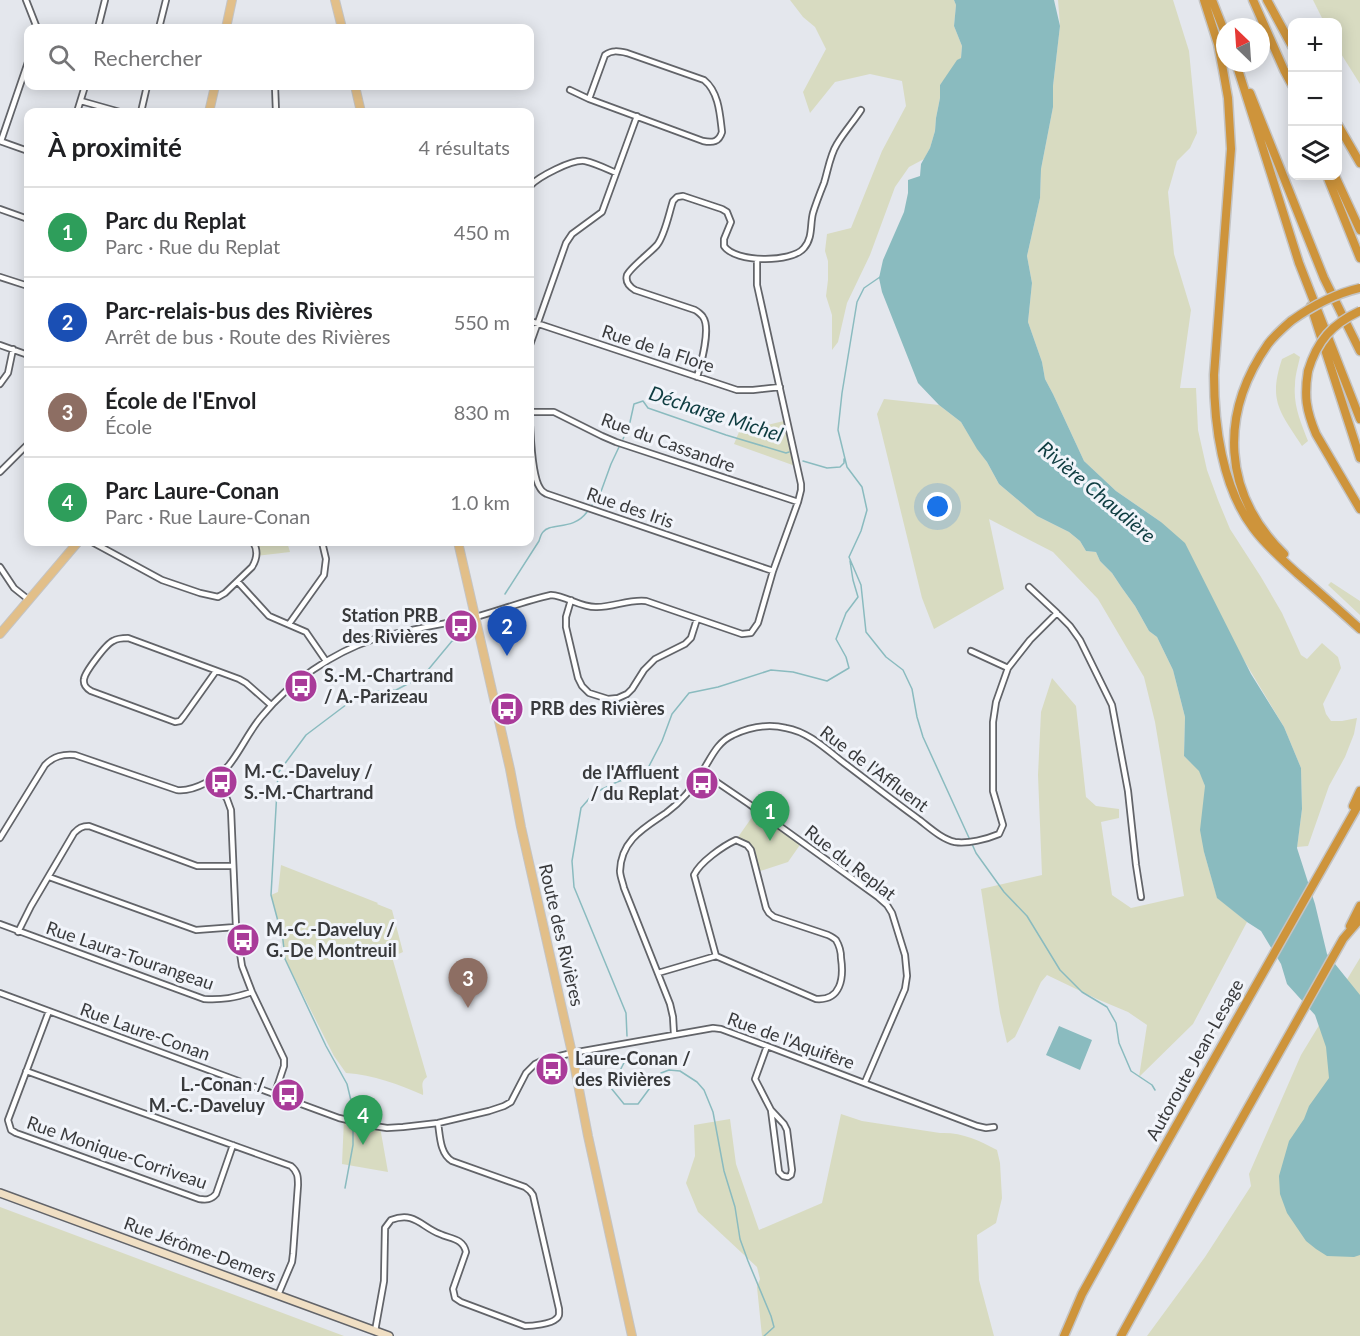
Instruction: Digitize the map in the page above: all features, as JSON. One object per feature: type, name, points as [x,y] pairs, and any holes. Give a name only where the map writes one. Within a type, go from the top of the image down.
[{"type":"highway","points":[[1204,0],[1218,44],[1223,69],[1228,98],[1230,140],[1230,178],[1214,375],[1215,412],[1222,454],[1229,480],[1242,509],[1260,537],[1360,629]]},
{"type":"highway","points":[[1212,0],[1219,18]]},
{"type":"highway","points":[[1253,0],[1288,79]]},
{"type":"highway","points":[[1267,0],[1288,37]]},
{"type":"highway","points":[[1284,70],[1288,77]]},
{"type":"highway","points":[[1239,72],[1314,318],[1360,458]]},
{"type":"highway","points":[[1240,72],[1324,278],[1360,351]]},
{"type":"highway","points":[[1339,126],[1360,164]]},
{"type":"highway","points":[[1329,180],[1360,258]]},
{"type":"highway","points":[[1337,180],[1360,230]]},
{"type":"highway","points":[[1299,263],[1360,420]]},
{"type":"highway","points":[[1360,288],[1337,295],[1308,309],[1291,321],[1270,342],[1254,366],[1238,406],[1234,431],[1234,455],[1243,492],[1249,507],[1265,533],[1360,629]]},
{"type":"highway","points":[[1360,310],[1341,321],[1324,337],[1315,351],[1308,371],[1305,396],[1316,434],[1360,509]]},
{"type":"highway","points":[[1334,847],[1360,791]]},
{"type":"highway","name":"Autoroute Jean-Lesage","points":[[1064,1336],[1082,1294],[1132,1202],[1360,802]]},
{"type":"highway","points":[[1121,1336],[1360,906]]},
{"type":"highway","points":[[1343,939],[1360,919]]},
{"type":"main road","points":[[227,24],[232,0]]},
{"type":"main road","points":[[335,0],[341,24]]},
{"type":"main road","points":[[210,108],[214,90]]},
{"type":"main road","points":[[356,90],[360,108]]},
{"type":"main road","points":[[0,634],[75,546]]},
{"type":"main road","name":"Route des Rivières","points":[[459,546],[510,769],[632,1336]]},
{"type":"street","points":[[26,0],[35,24]]},
{"type":"street","points":[[99,24],[105,0]]},
{"type":"street","points":[[160,24],[166,0]]},
{"type":"street","points":[[570,90],[589,99],[703,141],[711,143],[720,138],[722,132],[714,91],[710,84],[627,52],[610,51],[605,55],[589,99]]},
{"type":"street","points":[[24,73],[0,141],[24,150]]},
{"type":"street","points":[[78,108],[84,90]]},
{"type":"street","points":[[142,108],[146,90]]},
{"type":"street","points":[[275,90],[276,108]]},
{"type":"street","points":[[81,101],[106,108]]},
{"type":"street","points":[[697,377],[704,353],[706,323],[703,316],[695,310],[635,290],[629,287],[627,282],[627,276],[659,242],[673,201],[683,196],[722,209],[727,213],[731,222],[724,239],[724,246],[727,251],[737,255],[768,260],[788,256],[802,250],[810,235],[812,216],[837,145],[861,110]]},
{"type":"street","points":[[534,333],[566,243],[572,234],[602,212],[637,116]]},
{"type":"street","points":[[534,182],[575,162],[584,161],[616,173]]},
{"type":"street","points":[[0,209],[24,218]]},
{"type":"street","points":[[0,838],[45,765],[58,756],[75,755],[184,791],[200,786],[228,766],[260,718],[301,678],[326,661],[373,640],[474,617],[550,595],[558,595],[597,608],[638,600],[742,634],[751,633],[758,623],[773,571],[798,502],[801,484],[758,285],[758,259]]},
{"type":"street","points":[[0,277],[24,285]]},
{"type":"street","name":"Rue de la Flore","points":[[534,323],[737,390],[780,387]]},
{"type":"street","points":[[0,345],[24,353]]},
{"type":"street","points":[[0,384],[8,373],[13,349]]},
{"type":"street","name":"Rue du Cassandre","points":[[534,412],[554,412],[616,442],[798,502]]},
{"type":"street","points":[[0,472],[24,448]]},
{"type":"street","name":"Rue des Iris","points":[[534,464],[538,486],[547,494],[773,571]]},
{"type":"street","points":[[99,546],[162,580],[218,597],[238,582],[252,567],[255,562],[256,546]]},
{"type":"street","points":[[289,624],[324,575],[326,559],[323,546]]},
{"type":"street","points":[[0,567],[14,588],[29,600]]},
{"type":"street","points":[[238,582],[269,616],[306,632],[326,661]]},
{"type":"street","points":[[1029,587],[1070,626],[1080,640],[1112,705],[1128,791],[1141,897]]},
{"type":"street","points":[[571,600],[566,617],[566,627],[578,678],[582,686],[590,693],[608,699],[627,694],[655,659],[686,644],[691,638],[697,619]]},
{"type":"street","name":"Rue de l'Affluent","points":[[674,1034],[670,1004],[624,888],[620,872],[622,858],[629,843],[639,831],[671,809],[692,787],[713,752],[727,738],[757,727],[788,728],[810,737],[948,839],[956,842],[999,834],[1003,825],[993,791],[993,722],[999,693],[1008,668],[1030,640],[1057,613]]},
{"type":"street","points":[[216,671],[180,721],[175,722],[91,691],[84,683],[84,677],[107,645],[120,638],[128,638],[216,671],[246,683],[271,705]]},
{"type":"street","points":[[971,651],[1008,668]]},
{"type":"street","name":"Rue du Replat","points":[[702,772],[878,897],[892,913],[904,955],[907,976],[905,988],[865,1082]]},
{"type":"street","points":[[212,778],[231,810],[236,927],[242,966],[284,1059],[275,1093]]},
{"type":"street","points":[[18,932],[31,906],[79,828],[89,826],[197,866],[232,866]]},
{"type":"street","points":[[658,973],[716,956],[816,999],[824,1000],[831,997],[841,982],[841,954],[836,940],[828,935],[774,917],[769,913],[751,850],[747,845],[736,840],[704,863],[694,875],[716,956]]},
{"type":"street","points":[[49,877],[196,930],[236,927]]},
{"type":"street","name":"Rue Laura-Tourangeau","points":[[0,924],[204,999],[221,1000],[252,992]]},
{"type":"street","name":"Rue Laure-Conan","points":[[0,993],[339,1118],[387,1128],[438,1123],[504,1106],[514,1099],[526,1072],[535,1064],[572,1053]]},
{"type":"street","name":"Rue Monique-Corriveau","points":[[49,1011],[8,1120],[11,1130],[199,1199],[210,1200],[216,1194],[233,1145]]},
{"type":"street","name":"Rue de l'Aquifère","points":[[572,1053],[674,1034],[713,1028],[721,1029],[977,1126],[994,1127]]},
{"type":"street","points":[[766,1046],[755,1079],[771,1110],[787,1130],[792,1170],[788,1177],[779,1172],[771,1110]]},
{"type":"street","points":[[26,1071],[291,1166],[296,1170],[298,1176],[292,1262],[278,1295]]},
{"type":"street","points":[[375,1331],[384,1281],[385,1228],[391,1220],[403,1217],[420,1221],[439,1234],[459,1241],[465,1247],[466,1252],[453,1289],[455,1298],[461,1302],[525,1326],[551,1321],[559,1315],[533,1195],[525,1187],[447,1158],[438,1123]]},
{"type":"street","name":"Rue Jérôme-Demers","points":[[0,1192],[389,1336]]},
{"type":"green space","points":[[790,0],[954,0],[956,5],[954,26],[962,46],[961,58],[940,85],[935,131],[930,148],[924,159],[909,167],[895,187],[870,255],[847,303],[838,342],[832,350],[832,315],[826,296],[827,234],[851,228],[882,151],[906,106],[902,81],[870,74],[835,82],[810,113],[803,92],[826,49],[815,27],[803,17]]},
{"type":"green space","points":[[1058,0],[1173,0],[1189,51],[1197,133],[1190,148],[1177,161],[1168,192],[1174,254],[1191,310],[1180,388],[1196,388],[1198,430],[1207,470],[1218,500],[1230,529],[1282,613],[1301,655],[1307,659],[1322,643],[1338,657],[1341,668],[1323,704],[1326,714],[1331,721],[1357,718],[1354,734],[1345,757],[1329,786],[1308,846],[1297,847],[1302,809],[1301,768],[1284,727],[1161,522],[1116,491],[1084,461],[1045,379],[1042,362],[1028,322],[1032,283],[1027,256],[1040,198],[1041,169],[1053,107],[1053,86],[1060,26]]},
{"type":"green space","points":[[1313,0],[1360,0],[1360,84],[1342,55],[1342,18],[1322,18]]},
{"type":"green space","points":[[1294,353],[1300,357],[1295,400],[1308,441],[1302,446],[1282,415],[1276,396],[1282,359]]},
{"type":"green space","points":[[884,399],[939,405],[961,422],[999,484],[1037,516],[1069,532],[1080,541],[1086,551],[1096,552],[1100,561],[1112,573],[1135,606],[1149,631],[1157,637],[1173,670],[1185,717],[1184,756],[1200,771],[1205,786],[1204,852],[1217,897],[1247,922],[1193,1024],[1139,1077],[1147,1025],[1128,1012],[1047,975],[1041,982],[1015,1037],[1007,1043],[1000,1013],[981,889],[1042,875],[1038,775],[1041,712],[1052,678],[1076,706],[1086,797],[1096,806],[1119,809],[1119,818],[1101,822],[1112,895],[1131,908],[1184,896],[1155,722],[1144,677],[1098,599],[1053,552],[989,519],[1004,589],[934,629],[922,598],[877,414]]},
{"type":"green space","points":[[788,420],[798,467],[734,444],[739,432]]},
{"type":"green space","points":[[254,546],[288,546],[290,552],[256,556]]},
{"type":"green space","points":[[1331,582],[1360,601],[1360,615],[1328,585]]},
{"type":"green space","points":[[757,810],[802,842],[788,862],[757,872],[751,850],[736,840]]},
{"type":"green space","points":[[281,865],[392,910],[403,952],[392,957],[427,1077],[422,1083],[423,1095],[386,1081],[346,1073],[334,1056],[285,959],[271,895],[278,892]]},
{"type":"green space","points":[[1360,958],[1360,1336],[1147,1336],[1205,1257],[1251,1186],[1249,1174],[1301,1055]]},
{"type":"green space","points":[[841,1114],[862,1121],[963,1135],[997,1150],[1002,1198],[996,1223],[977,1235],[979,1280],[994,1336],[762,1336],[757,1287],[760,1279],[757,1267],[698,1212],[686,1183],[695,1156],[694,1125],[730,1119],[736,1164],[759,1230],[822,1203]]},
{"type":"green space","points":[[344,1119],[380,1127],[388,1172],[342,1164]]},
{"type":"green space","points":[[0,1207],[344,1336],[0,1336]]},
{"type":"water","name":"Rivière Chaudière","points":[[954,0],[1054,0],[1060,26],[1053,86],[1053,107],[1041,169],[1040,198],[1027,256],[1032,283],[1028,322],[1042,362],[1045,379],[1084,461],[1116,491],[1161,522],[1185,543],[1251,674],[1284,727],[1301,768],[1302,809],[1297,848],[1315,904],[1327,954],[1360,995],[1360,1255],[1354,1257],[1327,1256],[1306,1241],[1287,1213],[1280,1194],[1279,1176],[1289,1141],[1304,1119],[1309,1106],[1329,1078],[1326,1047],[1315,1015],[1287,984],[1281,964],[1261,931],[1217,898],[1200,830],[1205,786],[1199,771],[1184,756],[1185,717],[1173,670],[1157,637],[1149,631],[1135,606],[1112,573],[1100,561],[1096,552],[1086,551],[1080,541],[1069,532],[1037,516],[999,484],[961,422],[939,405],[918,383],[882,292],[879,278],[883,260],[904,212],[908,180],[920,176],[921,164],[930,148],[935,131],[940,85],[957,60],[961,58],[962,46],[954,26],[956,5]]},
{"type":"water","points":[[1059,1026],[1092,1040],[1080,1070],[1046,1055]]},
{"type":"waterway","points":[[880,277],[864,288],[857,302],[842,393],[838,430],[847,467],[862,487],[867,510],[861,531],[849,557],[861,585],[866,632],[886,657],[903,670],[912,689],[923,737],[970,840]]},
{"type":"waterway","name":"Décharge Michel","points":[[623,439],[634,404],[643,401],[648,408],[726,435],[789,452]]},
{"type":"waterway","name":"Décharge Michel","points":[[592,505],[599,497],[619,447]]},
{"type":"waterway","name":"Décharge Michel","points":[[803,461],[827,468],[840,467],[844,459]]},
{"type":"waterway","name":"Décharge Michel","points":[[505,594],[543,532],[551,527],[575,522],[587,512]]},
{"type":"waterway","points":[[627,1036],[626,1013],[574,887],[572,861],[581,808],[594,793],[646,772],[662,741],[672,714],[689,693],[718,687],[771,670],[793,672],[827,681],[849,668],[836,639],[846,613],[858,597],[850,561]]},
{"type":"waterway","name":"Décharge Michel","points":[[353,1117],[347,1084],[326,1046],[285,959],[283,940],[271,895],[278,773],[306,735],[363,692],[396,690],[423,676],[452,641],[466,636]]},
{"type":"waterway","points":[[972,844],[1004,892],[1027,916],[1060,970],[1082,992],[1107,1007],[1116,1023],[1119,1043],[1131,1071],[1152,1085],[1155,1090]]},
{"type":"waterway","points":[[628,1055],[611,1088],[624,1104],[638,1104],[661,1073],[669,1070],[680,1071],[697,1082],[704,1090],[713,1112],[740,1239],[774,1327],[764,1336]]},
{"type":"waterway","name":"Décharge Michel","points":[[345,1188],[353,1145],[353,1126]]},
{"type":"place","name":"Station PRB des Rivières","points":[[461,626]]},
{"type":"place","name":"Parc-relais-bus des Rivières","points":[[507,656]]},
{"type":"place","name":"S.-M.-Chartrand / A.-Parizeau","points":[[301,686]]},
{"type":"place","name":"PRB des Rivières","points":[[507,709]]},
{"type":"place","name":"M.-C.-Daveluy / S.-M.-Chartrand","points":[[221,782]]},
{"type":"place","name":"de l'Affluent / du Replat","points":[[702,783]]},
{"type":"place","name":"Parc du Replat","points":[[770,841]]},
{"type":"place","name":"M.-C.-Daveluy / G.-De Montreuil","points":[[243,940]]},
{"type":"place","name":"École de l'Envol","points":[[468,1008]]},
{"type":"place","name":"Laure-Conan / des Rivières","points":[[552,1069]]},
{"type":"place","name":"L.-Conan / M.-C.-Daveluy","points":[[288,1095]]},
{"type":"place","name":"Parc Laure-Conan","points":[[363,1145]]}]
